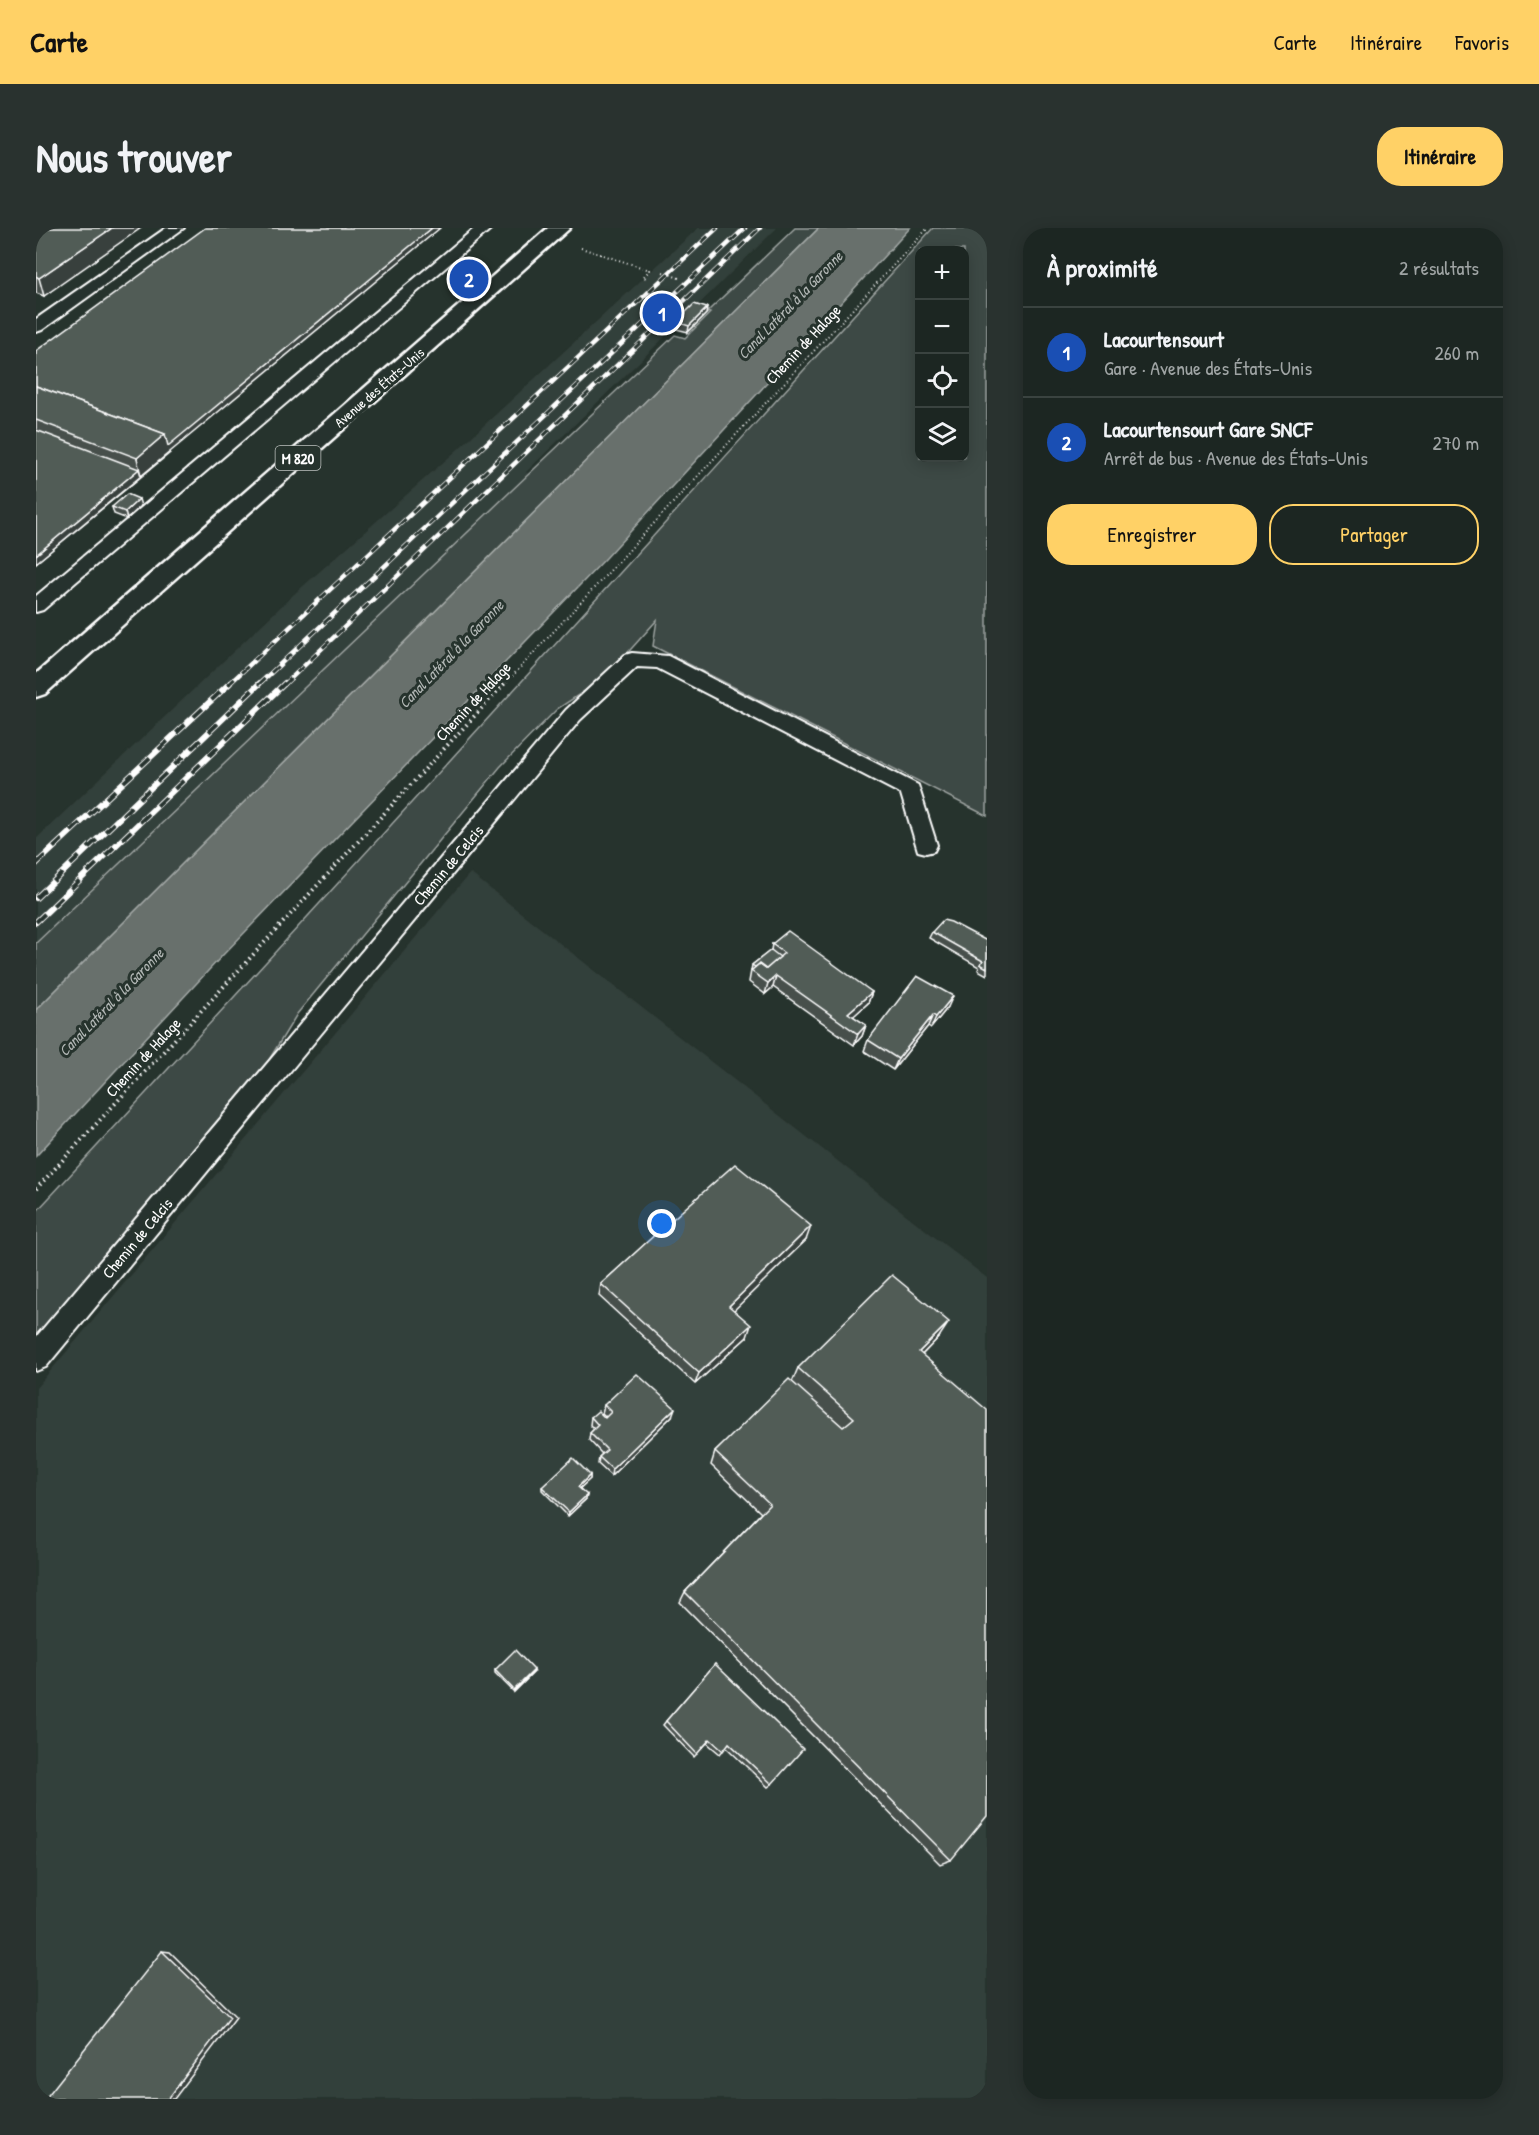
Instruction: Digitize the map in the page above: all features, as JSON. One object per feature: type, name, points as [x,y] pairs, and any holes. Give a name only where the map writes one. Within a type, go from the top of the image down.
[{"type":"main road","name":"Avenue des États-Unis","points":[[36,688],[559,229]]},
{"type":"lane","points":[[36,327],[176,228]]},
{"type":"lane","points":[[36,606],[484,228]]},
{"type":"lane","name":"Chemin de Celcis","points":[[36,1358],[573,715],[632,660],[661,661],[910,790],[926,845]]},
{"type":"path","name":"Chemin de Halage","points":[[36,1190],[928,228]]},
{"type":"path","points":[[559,229],[579,237],[570,245],[650,270],[643,277],[646,278]]},
{"type":"path","points":[[663,272],[679,278]]},
{"type":"path","points":[[653,307],[678,315]]},
{"type":"shaded area","points":[[698,228],[777,228],[693,310],[706,314],[688,332],[674,328],[526,472],[529,474],[36,943],[36,839],[293,595],[456,451]]},
{"type":"shaded area","points":[[795,228],[819,228],[36,1010],[36,943],[675,335],[685,338],[710,313],[707,312]]},
{"type":"shaded area","points":[[933,228],[987,228],[987,816],[653,646],[657,620],[606,677],[557,709],[500,767],[297,1014],[250,1091],[36,1339],[36,1212],[374,844],[915,248],[915,462],[969,462],[969,246],[917,246]]},
{"type":"shaded area","points":[[470,873],[987,1278],[987,2099],[36,2099],[36,1388]]},
{"type":"water","name":"Canal Latéral à la Garonne","points":[[819,228],[910,228],[606,558],[221,957],[36,1156],[36,1010]]},
{"type":"building","points":[[36,228],[112,228],[39,278],[36,276]]},
{"type":"building","points":[[205,228],[432,228],[168,446],[165,434],[36,386],[36,351]]},
{"type":"building","points":[[694,304],[707,308],[689,326],[676,322]]},
{"type":"building","points":[[36,386],[165,434],[137,458],[36,420]]},
{"type":"building","points":[[36,430],[139,469],[36,555]]},
{"type":"building","points":[[127,494],[139,499],[125,512],[112,507]]},
{"type":"building","points":[[943,920],[987,941],[987,968],[980,964],[983,961],[932,932]]},
{"type":"building","points":[[788,931],[872,992],[848,1013],[866,1025],[858,1034],[776,976],[768,983],[751,971],[759,964],[766,969],[784,953],[772,944]]},
{"type":"building","points":[[771,950],[780,957],[766,969],[759,964],[755,967],[752,965]]},
{"type":"building","points":[[917,976],[953,996],[936,1017],[933,1015],[898,1059],[868,1040]]},
{"type":"building","points":[[735,1164],[811,1226],[729,1306],[751,1325],[699,1373],[601,1284],[660,1230],[655,1226],[661,1220],[666,1225]]},
{"type":"building","points":[[892,1275],[949,1322],[919,1352],[987,1410],[987,1816],[951,1860],[685,1592],[770,1504],[715,1452],[789,1379],[843,1427],[854,1418],[798,1368]]},
{"type":"building","points":[[637,1374],[675,1408],[612,1469],[599,1457],[607,1450],[590,1433],[598,1425],[591,1417],[598,1411],[605,1418],[611,1412],[604,1405]]},
{"type":"building","points":[[573,1458],[590,1475],[578,1487],[587,1495],[569,1512],[542,1487]]},
{"type":"building","points":[[515,1650],[534,1670],[514,1690],[495,1670]]},
{"type":"building","points":[[715,1664],[803,1749],[772,1784],[729,1743],[723,1751],[710,1739],[697,1754],[666,1721]]},
{"type":"building","points":[[162,1951],[230,2017],[168,2099],[45,2099]]},
{"type":"railway","points":[[228,685],[717,228]]},
{"type":"railway","points":[[258,685],[745,228]]},
{"type":"railway","points":[[284,685],[760,228]]},
{"type":"railway","points":[[36,864],[230,683]]},
{"type":"railway","points":[[36,898],[260,683]]},
{"type":"railway","points":[[36,922],[285,683]]},
{"type":"place","name":"Lacourtensourt Gare SNCF","points":[[469,279]]},
{"type":"place","name":"Lacourtensourt","points":[[662,313]]}]
